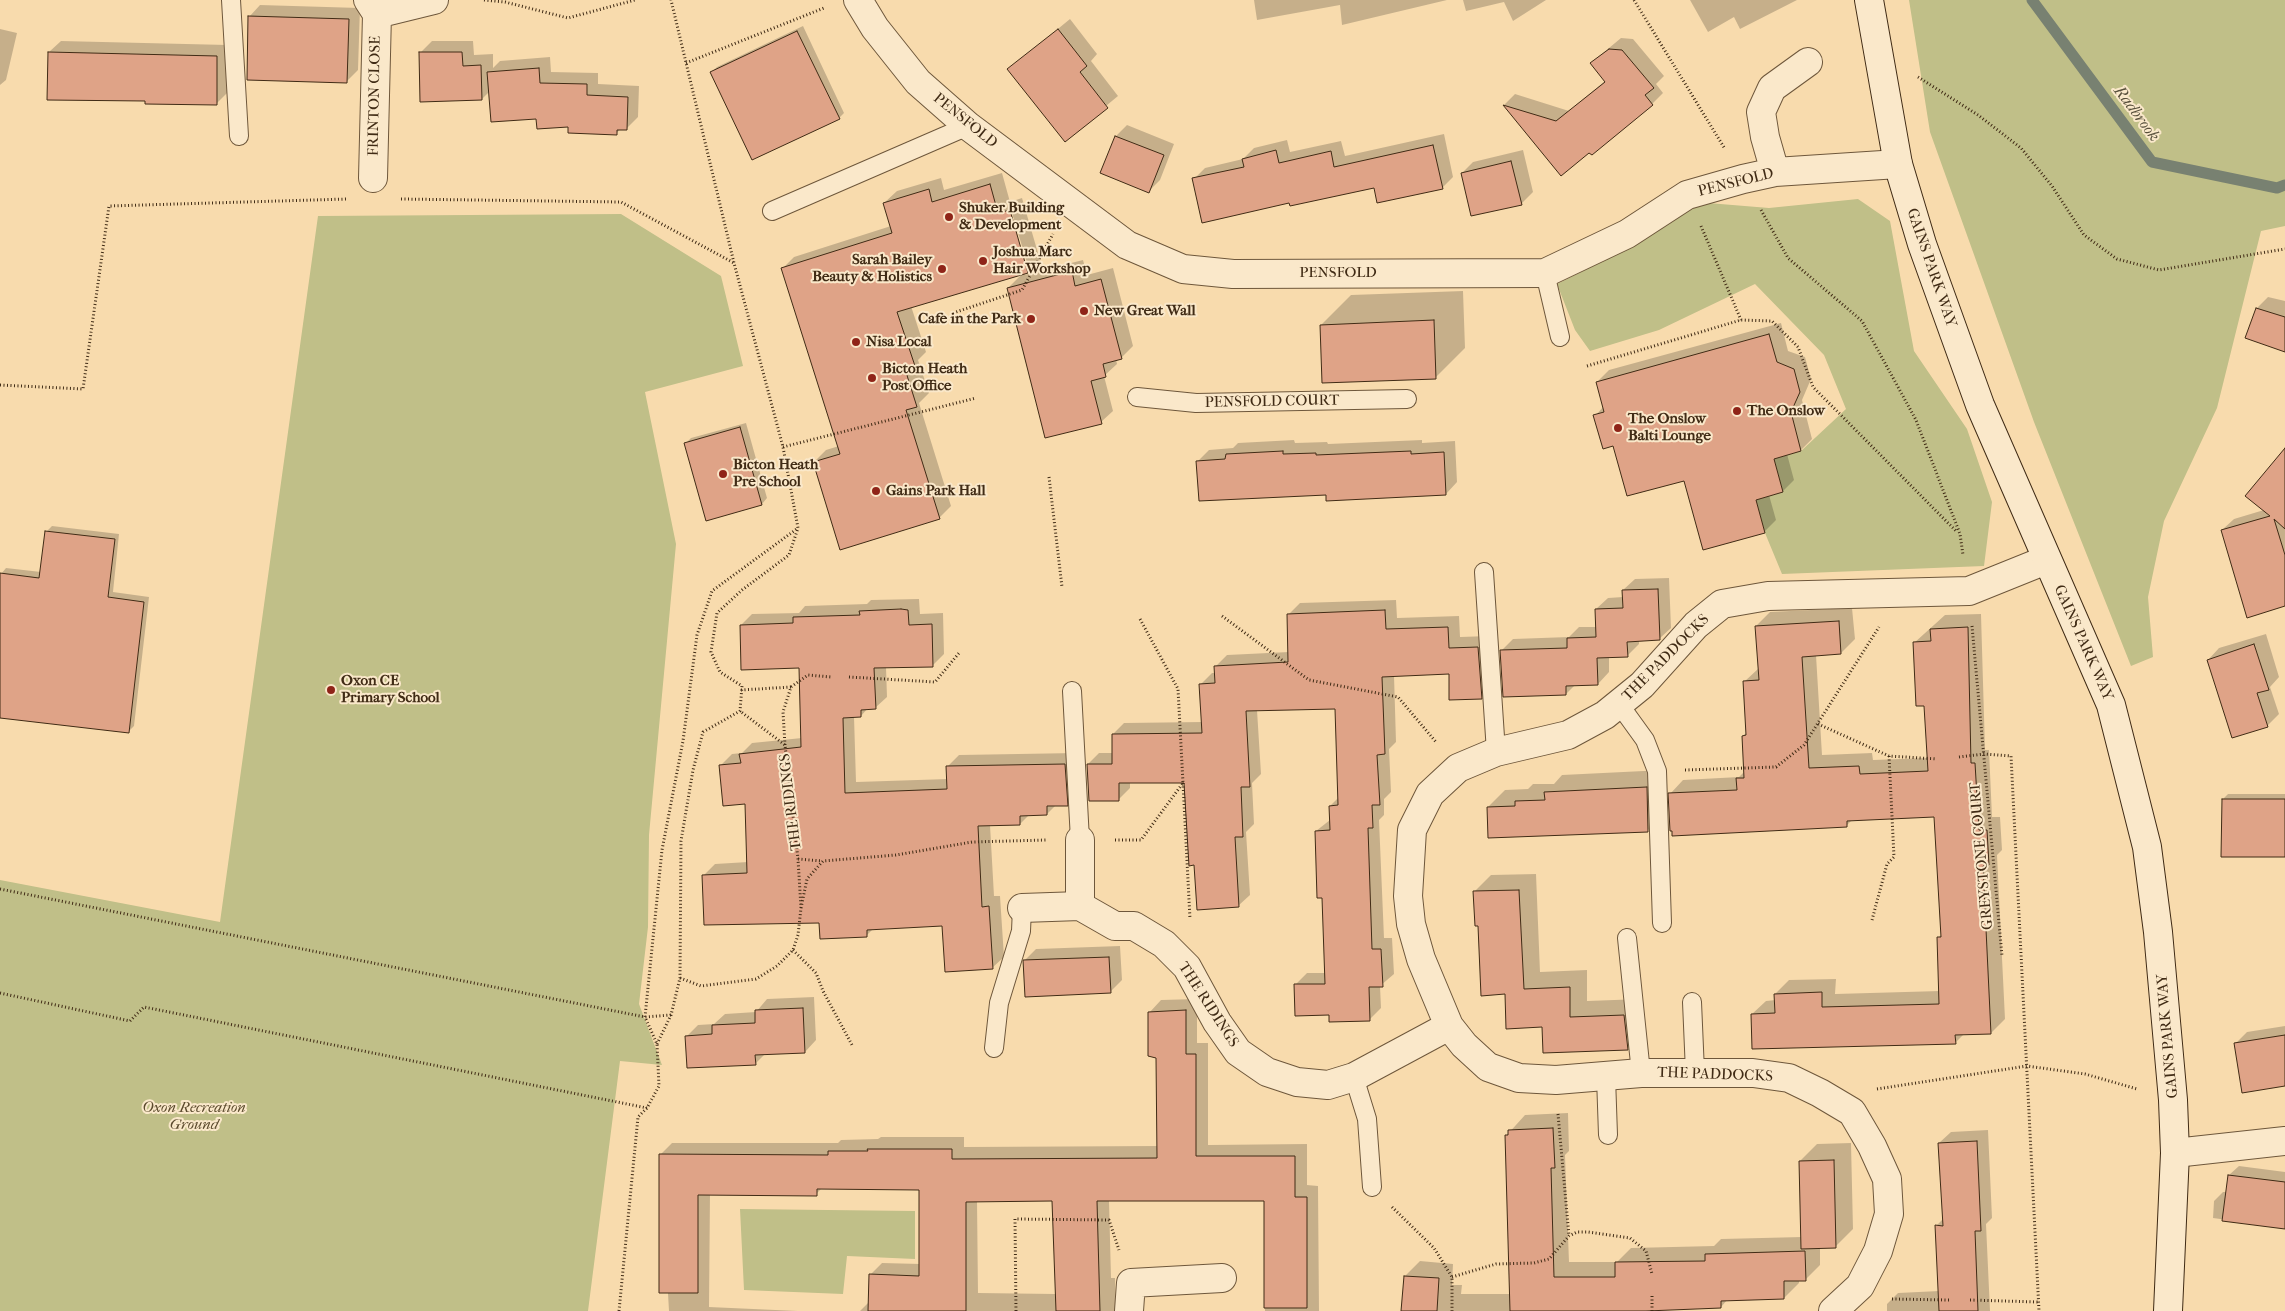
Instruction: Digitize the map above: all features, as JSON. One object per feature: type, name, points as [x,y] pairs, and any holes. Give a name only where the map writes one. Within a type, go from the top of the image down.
[{"type":"street","name":"FRINTON CLOSE","points":[[373,178],[372,7],[434,0]]},
{"type":"street","name":"PENSFOLD","points":[[858,0],[875,28],[918,82],[968,126],[1127,245],[1183,269],[1233,274],[1546,273],[1627,234],[1687,195],[1775,172],[1898,164]]},
{"type":"street","name":"GAINS PARK WAY","points":[[1869,0],[1898,164],[1922,244],[1980,405],[2046,560],[2112,705],[2147,847],[2158,932],[2173,1100],[2175,1153],[2168,1311]]},
{"type":"street","points":[[1775,172],[1765,138],[1761,112],[1772,88],[1808,62]]},
{"type":"street","name":"THE PADDOCKS","points":[[1840,1304],[1860,1286],[1878,1251],[1889,1214],[1887,1179],[1872,1146],[1852,1112],[1820,1092],[1789,1078],[1753,1073],[1641,1073],[1556,1080],[1519,1078],[1488,1067],[1464,1045],[1449,1026],[1421,959],[1411,924],[1409,879],[1412,830],[1430,794],[1458,768],[1496,752],[1568,735],[1605,715],[1642,685],[1696,625],[1722,604],[1768,596],[1968,591],[2046,560]]},
{"type":"street","points":[[1022,908],[1080,906],[1080,840]]},
{"type":"street","name":"THE RIDINGS","points":[[1080,906],[1115,926],[1134,926],[1164,944],[1187,967],[1217,1022],[1238,1052],[1267,1072],[1297,1082],[1328,1085],[1354,1077],[1449,1026]]},
{"type":"street","points":[[2175,1153],[2285,1141]]},
{"type":"street","points":[[1129,1311],[1131,1283],[1222,1278]]},
{"type":"lane","points":[[231,0],[238,136]]},
{"type":"lane","points":[[772,212],[968,126]]},
{"type":"lane","points":[[1546,273],[1560,337]]},
{"type":"lane","name":"PENSFOLD COURT","points":[[1137,397],[1196,403],[1407,399]]},
{"type":"lane","points":[[1484,572],[1496,752]]},
{"type":"lane","points":[[1072,691],[1080,840]]},
{"type":"lane","points":[[1619,704],[1645,740],[1657,772],[1662,923]]},
{"type":"lane","points":[[994,1048],[999,1003],[1021,931],[1022,908]]},
{"type":"lane","points":[[1627,938],[1641,1073]]},
{"type":"lane","points":[[1692,1002],[1695,1072]]},
{"type":"lane","points":[[1354,1077],[1367,1119],[1372,1186]]},
{"type":"lane","points":[[1606,1077],[1608,1136]]},
{"type":"path","points":[[484,0],[505,2],[568,18],[636,0]]},
{"type":"path","points":[[657,1044],[671,1015],[680,978],[681,841],[693,770],[703,732],[740,711],[740,690],[742,686],[720,672],[711,652],[717,613],[742,590],[789,555],[798,528],[783,447],[734,264],[671,0]]},
{"type":"path","name":"GREYSTONE COURT","points":[[1634,0],[1743,179],[1788,258],[1862,322],[1916,420],[1960,534],[1968,591],[2002,956]]},
{"type":"path","points":[[686,64],[825,8]]},
{"type":"path","points":[[1916,76],[1978,115],[2020,148],[2052,186],[2084,235],[2117,258],[2159,270],[2285,249]]},
{"type":"path","points":[[1687,195],[1741,320]]},
{"type":"path","points":[[0,385],[83,389],[108,206],[351,199]]},
{"type":"path","points":[[399,199],[621,202],[734,264]]},
{"type":"path","points":[[953,314],[1022,290],[1050,238]]},
{"type":"path","points":[[1587,366],[1741,320],[1772,321],[1798,347],[1813,387],[1960,534]]},
{"type":"path","points":[[783,447],[976,398]]},
{"type":"path","points":[[1050,477],[1062,588]]},
{"type":"path","points":[[619,1311],[638,1117],[647,1108],[659,1086],[657,1044],[645,1017],[662,850],[683,741],[697,635],[712,591],[798,528]]},
{"type":"path","points":[[1657,772],[1776,767],[1804,745],[1886,617],[1887,592]]},
{"type":"path","points":[[1222,616],[1309,680],[1398,697],[1458,768]]},
{"type":"path","points":[[1140,618],[1178,689],[1190,924],[1164,944]]},
{"type":"path","points":[[849,677],[935,682],[959,653]]},
{"type":"path","points":[[740,690],[791,687],[808,674],[831,677]]},
{"type":"path","name":"THE RIDINGS","points":[[791,687],[784,712],[784,745],[798,859],[801,908]]},
{"type":"path","name":"THE RIDINGS","points":[[740,711],[784,745]]},
{"type":"path","points":[[1818,724],[1889,756],[1938,759]]},
{"type":"path","points":[[1959,757],[1984,754],[2011,756],[2039,1311]]},
{"type":"path","points":[[1872,920],[1887,864],[1894,857],[1889,756]]},
{"type":"path","name":"THE RIDINGS","points":[[798,859],[823,861],[896,855],[972,842],[1142,840],[1183,783]]},
{"type":"path","name":"THE RIDINGS","points":[[793,950],[798,935],[807,879],[823,861]]},
{"type":"path","points":[[0,889],[645,1017],[671,1015]]},
{"type":"path","points":[[680,978],[701,986],[756,978],[777,966],[793,950],[816,973],[823,991],[852,1045]]},
{"type":"path","points":[[0,993],[130,1021],[144,1007],[647,1108]]},
{"type":"path","points":[[1852,1112],[1865,1090],[2027,1066],[2085,1074],[2173,1100]]},
{"type":"path","points":[[1556,1080],[1569,1236]]},
{"type":"path","points":[[1372,1186],[1434,1248],[1452,1277],[1452,1311]]},
{"type":"path","points":[[1016,1311],[1015,1219],[1109,1220],[1131,1283]]},
{"type":"path","points":[[1452,1277],[1496,1264],[1534,1263],[1548,1259],[1569,1236],[1577,1232],[1630,1238],[1646,1251],[1652,1274]]},
{"type":"path","points":[[1652,1294],[1652,1311]]},
{"type":"path","points":[[1840,1304],[1949,1300]]},
{"type":"path","points":[[1970,1300],[2038,1302]]},
{"type":"green space","points":[[1909,0],[2285,0],[2285,226],[2261,231],[2217,408],[2164,521],[2148,597],[2153,657],[2131,666],[2034,422],[1930,132]]},
{"type":"green space","points":[[1858,199],[1890,221],[1914,351],[1967,429],[1992,502],[1984,566],[1782,574],[1765,533],[1756,500],[1783,492],[1774,459],[1801,451],[1846,409],[1824,355],[1755,284],[1659,330],[1590,351],[1575,330],[1557,284],[1613,256],[1696,202],[1769,208]]},
{"type":"green space","name":"Oxon Recreation Ground","points":[[621,214],[721,276],[743,366],[645,392],[676,544],[649,835],[648,927],[639,1004],[662,1065],[620,1061],[588,1311],[0,1311],[0,880],[220,922],[318,216]]},
{"type":"green space","points":[[740,1209],[915,1211],[915,1259],[847,1256],[843,1294],[744,1290]]},
{"type":"building","points":[[248,16],[349,19],[347,83],[247,80]]},
{"type":"building","points":[[1058,29],[1087,66],[1080,72],[1108,108],[1065,142],[1007,69]]},
{"type":"building","points":[[797,31],[840,119],[752,160],[710,72]]},
{"type":"building","points":[[1609,49],[1622,50],[1654,88],[1645,95],[1653,105],[1592,155],[1589,153],[1561,176],[1503,105],[1556,121],[1605,82],[1590,63]]},
{"type":"building","points":[[48,52],[217,56],[217,105],[145,104],[145,101],[47,100]]},
{"type":"building","points":[[419,52],[462,52],[463,66],[481,65],[482,100],[420,102]]},
{"type":"building","points":[[539,68],[540,83],[587,84],[587,95],[628,97],[627,130],[617,130],[617,135],[568,133],[568,127],[537,129],[536,119],[491,122],[487,72]]},
{"type":"building","points":[[1115,136],[1164,155],[1149,193],[1100,173]]},
{"type":"building","points":[[1433,145],[1443,189],[1377,203],[1374,188],[1290,206],[1289,203],[1202,223],[1192,178],[1244,167],[1242,159],[1276,150],[1279,163],[1331,151],[1334,167]]},
{"type":"building","points":[[1511,161],[1522,205],[1471,216],[1461,173]]},
{"type":"building","points":[[990,184],[998,213],[1010,210],[1028,273],[897,312],[915,366],[905,369],[917,407],[906,410],[940,519],[840,550],[813,462],[840,454],[781,268],[892,233],[883,203],[929,189],[932,202]]},
{"type":"building","points":[[1072,271],[1075,286],[1101,279],[1122,359],[1103,364],[1106,377],[1091,381],[1102,424],[1045,438],[1007,288]]},
{"type":"building","points":[[2256,308],[2285,317],[2285,352],[2245,338]]},
{"type":"building","points":[[1434,320],[1436,379],[1322,383],[1320,325]]},
{"type":"building","points":[[1769,334],[1777,362],[1794,369],[1800,392],[1791,412],[1801,451],[1774,459],[1783,492],[1756,500],[1765,533],[1703,550],[1684,481],[1627,496],[1613,446],[1603,449],[1593,415],[1604,412],[1596,382]]},
{"type":"building","name":"Bicton Heath Pre School","points":[[740,427],[762,505],[706,521],[684,443]]},
{"type":"building","points":[[2285,448],[2285,529],[2274,519],[2285,555],[2285,606],[2247,618],[2221,530],[2270,516],[2245,496]]},
{"type":"building","points":[[1283,451],[1283,454],[1316,453],[1316,455],[1411,451],[1411,454],[1444,452],[1446,495],[1326,501],[1326,495],[1199,501],[1196,461],[1225,459],[1226,454]]},
{"type":"building","points":[[45,531],[115,539],[108,597],[144,602],[129,733],[0,718],[0,573],[39,578]]},
{"type":"building","points":[[1658,589],[1660,640],[1627,642],[1628,657],[1597,658],[1598,685],[1566,686],[1566,695],[1503,697],[1500,650],[1567,648],[1567,638],[1596,637],[1595,609],[1623,608],[1622,590]]},
{"type":"building","points":[[908,610],[909,625],[932,624],[933,667],[874,668],[876,709],[861,710],[861,717],[843,718],[845,793],[947,789],[946,766],[1065,764],[1068,806],[1047,806],[1047,815],[1020,816],[1020,825],[978,826],[982,907],[989,906],[993,969],[945,972],[942,926],[867,930],[867,937],[820,939],[819,923],[704,925],[702,875],[747,873],[745,804],[723,806],[719,765],[741,763],[739,754],[801,747],[799,668],[741,670],[740,625],[793,623],[793,617],[860,615],[859,611]]},
{"type":"building","points":[[1385,610],[1386,629],[1448,627],[1449,648],[1478,647],[1482,699],[1449,700],[1449,674],[1382,677],[1385,754],[1377,755],[1380,805],[1372,805],[1373,828],[1368,828],[1372,949],[1381,949],[1383,987],[1369,987],[1370,1021],[1329,1022],[1329,1015],[1295,1016],[1294,984],[1325,984],[1322,898],[1317,898],[1315,831],[1330,830],[1329,806],[1338,805],[1335,709],[1246,711],[1250,787],[1241,787],[1243,837],[1235,837],[1239,907],[1197,910],[1194,865],[1189,866],[1184,783],[1119,783],[1119,801],[1089,801],[1087,764],[1112,764],[1112,734],[1202,733],[1199,684],[1215,683],[1214,666],[1288,662],[1287,614]]},
{"type":"building","points":[[1839,621],[1841,654],[1802,657],[1809,768],[1859,766],[1860,774],[1928,771],[1924,706],[1916,706],[1913,642],[1931,641],[1930,629],[1968,627],[1971,763],[1975,763],[1979,830],[1987,830],[1989,865],[1983,866],[1991,1034],[1955,1035],[1956,1044],[1752,1049],[1751,1014],[1775,1013],[1774,994],[1822,992],[1822,1007],[1939,1004],[1937,937],[1941,937],[1934,817],[1847,821],[1847,827],[1672,836],[1672,831],[1670,831],[1668,793],[1737,790],[1736,778],[1744,778],[1742,736],[1746,735],[1743,681],[1759,680],[1755,626]]},
{"type":"building","points":[[2254,644],[2269,690],[2257,693],[2268,727],[2232,738],[2207,660]]},
{"type":"building","points":[[1647,787],[1648,832],[1488,838],[1487,807],[1515,806],[1515,801],[1545,800],[1544,792]]},
{"type":"building","points":[[2222,799],[2285,799],[2285,857],[2221,857]]},
{"type":"building","points":[[1519,890],[1524,989],[1570,987],[1570,1017],[1624,1015],[1628,1050],[1543,1053],[1542,1027],[1506,1029],[1505,994],[1481,996],[1478,926],[1475,926],[1473,891]]},
{"type":"building","points":[[1109,957],[1111,993],[1025,997],[1023,960]]},
{"type":"building","points":[[803,1008],[805,1053],[755,1055],[756,1065],[687,1068],[685,1036],[712,1034],[712,1025],[755,1023],[755,1010]]},
{"type":"building","points":[[1186,1010],[1186,1054],[1196,1054],[1196,1156],[1295,1156],[1295,1197],[1307,1197],[1307,1308],[1264,1308],[1264,1201],[1097,1201],[1100,1311],[1056,1311],[1052,1201],[966,1202],[966,1311],[868,1311],[869,1274],[919,1276],[919,1190],[817,1189],[817,1196],[698,1195],[698,1293],[659,1293],[659,1154],[828,1155],[828,1151],[868,1151],[867,1149],[952,1149],[952,1159],[1157,1158],[1156,1058],[1148,1056],[1148,1012]]},
{"type":"building","points":[[2285,1035],[2285,1086],[2242,1093],[2234,1043]]},
{"type":"building","points":[[1553,1128],[1555,1168],[1551,1168],[1554,1277],[1615,1277],[1615,1262],[1705,1261],[1705,1254],[1805,1251],[1806,1281],[1784,1281],[1784,1299],[1721,1301],[1721,1308],[1646,1311],[1510,1311],[1505,1135],[1508,1135],[1508,1130]]},
{"type":"building","points":[[1977,1141],[1981,1231],[1975,1231],[1978,1311],[1939,1311],[1935,1225],[1943,1226],[1938,1143]]},
{"type":"building","points":[[1834,1160],[1836,1248],[1801,1249],[1799,1161]]},
{"type":"building","points":[[2228,1175],[2285,1182],[2285,1229],[2222,1221]]},
{"type":"building","points":[[1404,1276],[1439,1278],[1437,1311],[1401,1311]]},
{"type":"waterway","name":"Radbrook","points":[[2032,0],[2152,162],[2277,188],[2285,185]]},
{"type":"place","name":"Shuker Building & Development","points":[[949,217]]},
{"type":"place","name":"Joshua Marc Hair Workshop","points":[[983,261]]},
{"type":"place","name":"Sarah Bailey Beauty & Holistics","points":[[942,269]]},
{"type":"place","name":"New Great Wall","points":[[1084,311]]},
{"type":"place","name":"Cafe in the Park","points":[[1031,319]]},
{"type":"place","name":"Nisa Local","points":[[856,342]]},
{"type":"place","name":"Bicton Heath Post Office","points":[[872,378]]},
{"type":"place","name":"The Onslow","points":[[1737,411]]},
{"type":"place","name":"The Onslow Balti Lounge","points":[[1618,428]]},
{"type":"place","name":"Bicton Heath Pre School","points":[[723,474]]},
{"type":"place","name":"Gains Park Hall","points":[[876,491]]},
{"type":"place","name":"Oxon CE Primary School","points":[[331,690]]}]
